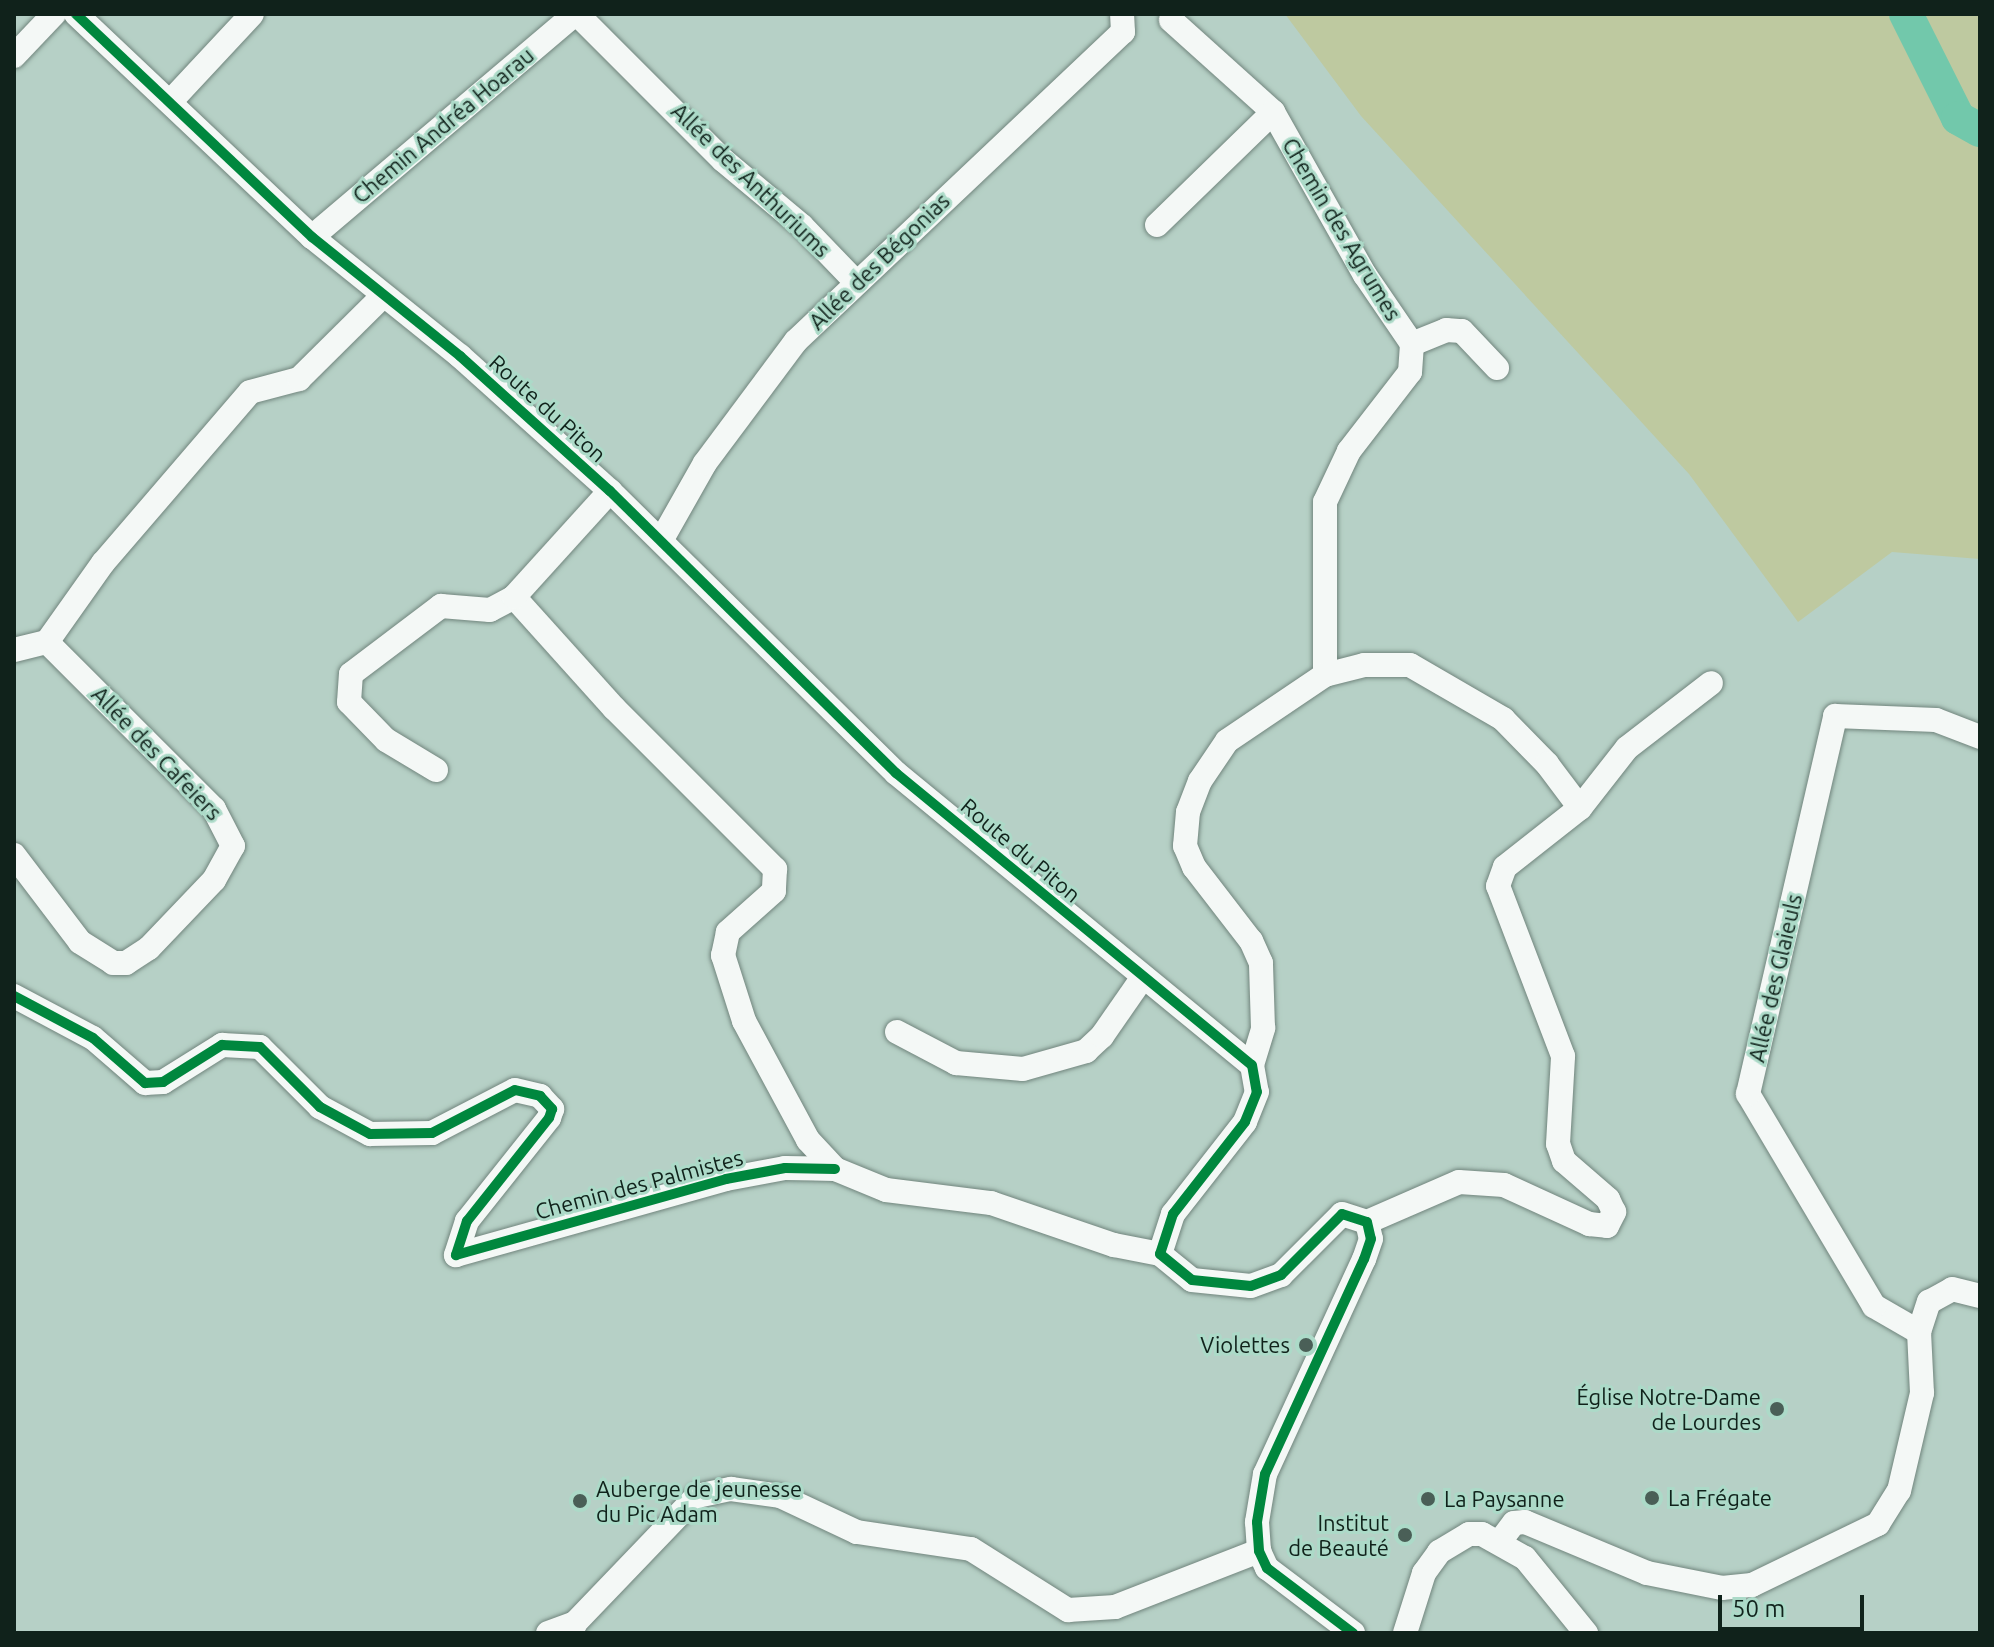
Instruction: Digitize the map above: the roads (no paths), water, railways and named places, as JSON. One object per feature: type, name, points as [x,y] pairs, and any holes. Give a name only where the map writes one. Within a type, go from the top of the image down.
[{"type":"street","points":[[14,56],[54,14]]},
{"type":"street","name":"Route du Piton","points":[[76,14],[312,237],[460,356],[662,539],[896,773],[1252,1065]]},
{"type":"street","points":[[170,102],[252,14]]},
{"type":"street","name":"Chemin Andréa Hoarau","points":[[312,237],[576,14]]},
{"type":"street","name":"Allée des Anthuriums","points":[[576,14],[723,160],[802,226],[855,281]]},
{"type":"street","name":"Allée des Bégonias","points":[[662,539],[705,463],[786,353],[855,281],[1123,32],[1122,14]]},
{"type":"street","name":"Chemin des Agrumes","points":[[1171,20],[1273,112],[1365,275],[1412,344],[1410,372],[1349,451],[1325,502],[1325,675]]},
{"type":"street","name":"Chemin des Agrumes","points":[[1157,225],[1273,112]]},
{"type":"street","points":[[14,650],[47,642],[103,563],[250,392],[299,379],[383,296]]},
{"type":"street","name":"Chemin des Agrumes","points":[[1412,344],[1446,330],[1462,331],[1497,368]]},
{"type":"street","points":[[436,770],[386,740],[349,702],[351,674],[441,606],[490,610],[514,597],[610,491]]},
{"type":"street","name":"Chemin des Palmistes","points":[[514,597],[614,708],[775,869],[774,891],[728,932],[723,955],[744,1021],[808,1140],[835,1169]]},
{"type":"street","name":"Allée des Cafeiers","points":[[14,855],[80,942],[113,963],[126,963],[149,948],[214,880],[233,846],[214,809],[47,642]]},
{"type":"street","points":[[1580,808],[1520,735],[1448,683],[1410,665],[1364,665],[1325,675],[1227,741],[1200,781],[1188,812],[1185,846],[1194,867],[1251,941],[1261,963],[1263,1028],[1252,1065],[1257,1092],[1253,1106],[1173,1214],[1160,1254],[1192,1280],[1251,1286],[1294,1265],[1342,1214],[1367,1222],[1459,1182],[1504,1185],[1589,1224],[1607,1226],[1614,1212],[1608,1199],[1564,1161],[1558,1144],[1563,1056],[1498,886],[1505,867],[1580,808],[1627,748],[1711,683]]},
{"type":"street","name":"Allée des Glaieuls","points":[[1919,1332],[1874,1306],[1748,1094],[1835,716],[1936,720],[1980,737]]},
{"type":"street","points":[[897,1032],[956,1063],[1023,1069],[1086,1051],[1143,977]]},
{"type":"street","name":"Chemin des Palmistes","points":[[14,996],[93,1038],[145,1083],[163,1082],[222,1045],[260,1047],[320,1107],[370,1134],[432,1133],[515,1090],[540,1096],[552,1109],[549,1118],[467,1221],[456,1255],[726,1179],[785,1168],[835,1169],[886,1190],[991,1203],[1114,1245],[1160,1254]]},
{"type":"street","points":[[1353,1633],[1280,1582],[1259,1551],[1265,1474],[1364,1259],[1371,1239],[1367,1222]]},
{"type":"street","points":[[1501,1540],[1514,1523],[1525,1522],[1647,1573],[1722,1588],[1752,1585],[1878,1524],[1899,1491],[1922,1393],[1919,1332],[1929,1302],[1952,1289],[1980,1296]]},
{"type":"street","points":[[548,1633],[574,1628],[697,1496],[731,1489],[780,1496],[857,1532],[971,1549],[1068,1610],[1115,1607],[1259,1551]]},
{"type":"street","points":[[1405,1633],[1424,1573],[1439,1552],[1469,1534],[1501,1540],[1525,1558],[1586,1633]]},
{"type":"waterway","points":[[1906,14],[1958,118],[1980,130]]},
{"type":"place","name":"Violettes","points":[[1306,1345]]},
{"type":"place","name":"Église Notre-Dame de Lourdes","points":[[1777,1409]]},
{"type":"place","name":"La Frégate","points":[[1652,1498]]},
{"type":"place","name":"La Paysanne","points":[[1428,1499]]},
{"type":"place","name":"Auberge de jeunesse du Pic Adam","points":[[580,1501]]},
{"type":"place","name":"Institut de Beauté","points":[[1405,1535]]}]
